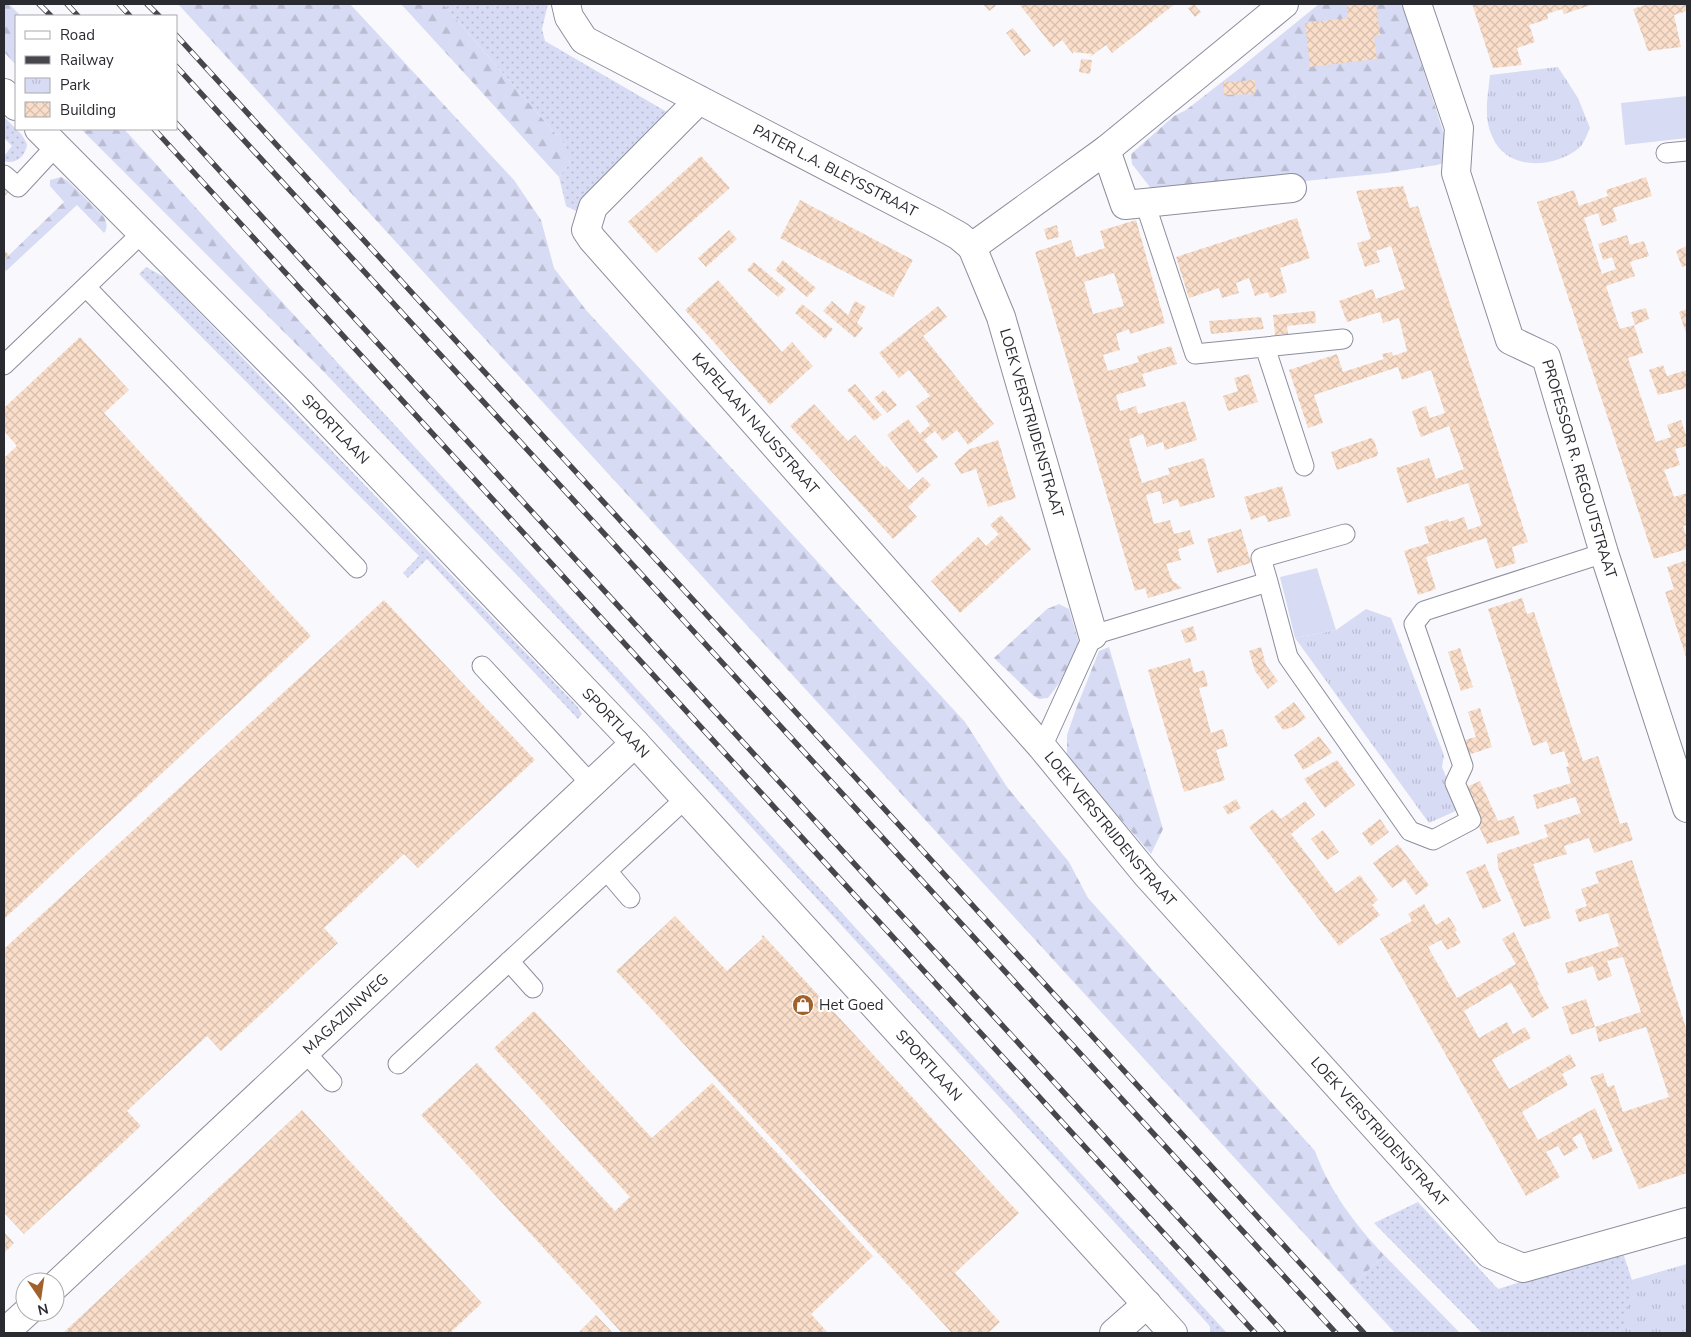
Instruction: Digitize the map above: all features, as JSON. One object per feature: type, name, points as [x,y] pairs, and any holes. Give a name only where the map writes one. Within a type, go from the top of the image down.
[{"type":"street","name":"PATER L.A. BLEYSSTRAAT","points":[[566,4],[569,17],[584,40],[934,222],[959,236],[972,247]]},
{"type":"street","points":[[972,247],[1106,150],[1284,4]]},
{"type":"street","name":"PROFESSOR R. REGOUTSTRAAT","points":[[1417,4],[1459,128],[1456,173],[1510,340],[1546,357],[1604,554],[1687,808]]},
{"type":"street","points":[[4,93],[15,105]]},
{"type":"street","name":"KAPELAAN NAUSSTRAAT","points":[[699,100],[593,208],[586,230],[604,253],[1042,747]]},
{"type":"street","name":"SPORTLAAN","points":[[48,137],[300,391],[635,743],[1173,1333]]},
{"type":"street","points":[[1106,150],[1125,205],[1292,188]]},
{"type":"street","name":"LOEK VERSTRIJDENSTRAAT","points":[[972,247],[1000,318],[1094,636]]},
{"type":"street","name":"MAGAZIJNWEG","points":[[65,1277],[635,743]]},
{"type":"street","name":"LOEK VERSTRIJDENSTRAAT","points":[[1042,747],[1147,875],[1490,1254],[1524,1268],[1687,1222]]},
{"type":"street","points":[[1114,1333],[1147,1304]]},
{"type":"street","points":[[4,1333],[16,1322]]},
{"type":"lane","points":[[4,175],[18,187],[48,137]]},
{"type":"lane","points":[[1666,153],[1687,150]]},
{"type":"lane","points":[[1145,203],[1195,354],[1343,339]]},
{"type":"lane","points":[[4,365],[142,233]]},
{"type":"lane","points":[[86,287],[356,568]]},
{"type":"lane","points":[[1265,347],[1304,466]]},
{"type":"lane","points":[[1345,534],[1261,558],[1288,656],[1410,831],[1433,840],[1471,820],[1455,783],[1462,766],[1414,624],[1424,611],[1604,554]]},
{"type":"lane","points":[[1094,636],[1268,582]]},
{"type":"lane","name":"LOEK VERSTRIJDENSTRAAT","points":[[1042,747],[1094,636]]},
{"type":"lane","points":[[482,666],[591,784]]},
{"type":"lane","points":[[398,1064],[686,799]]},
{"type":"lane","points":[[607,871],[630,898]]},
{"type":"lane","points":[[509,961],[533,988]]},
{"type":"lane","points":[[305,1052],[332,1082]]},
{"type":"green space","points":[[4,4],[9,4],[20,15],[15,15],[15,64],[4,52]]},
{"type":"green space","points":[[178,4],[350,4],[514,180],[541,220],[554,268],[586,310],[965,722],[1007,787],[1069,862],[1088,898],[1315,1151],[1328,1180],[1344,1207],[1384,1255],[1352,1286]]},
{"type":"green space","points":[[401,4],[443,4],[565,145],[570,163],[559,177]]},
{"type":"green space","points":[[443,4],[548,4],[542,29],[545,41],[667,112],[580,213],[566,206],[559,177],[570,163],[565,145]]},
{"type":"green space","points":[[1319,4],[1402,4],[1446,140],[1447,162],[1386,173],[1175,194],[1153,191],[1132,164],[1131,154],[1174,116],[1186,110]]},
{"type":"green space","points":[[1558,67],[1578,98],[1590,128],[1584,141],[1579,148],[1568,155],[1544,163],[1519,161],[1508,156],[1499,147],[1489,129],[1487,106],[1490,75]]},
{"type":"green space","points":[[1687,96],[1687,138],[1625,145],[1621,103]]},
{"type":"green space","points":[[4,117],[22,135],[27,144],[25,152],[16,161],[4,161],[4,156],[12,146],[4,138]]},
{"type":"green space","points":[[82,130],[125,130],[337,362],[325,373]]},
{"type":"green space","points":[[61,177],[68,181],[103,216],[106,225],[104,233],[77,205],[6,271],[4,269],[4,260],[64,202],[50,186],[50,180]]},
{"type":"green space","points":[[146,267],[166,278],[577,706],[582,714],[578,719],[427,559],[408,578],[403,573],[419,556],[139,274]]},
{"type":"green space","points":[[337,362],[1227,1333],[1210,1333],[1208,1324],[603,666],[325,373]]},
{"type":"green space","points":[[1317,568],[1336,630],[1295,638],[1280,577]]},
{"type":"green space","points":[[1059,604],[1069,609],[1080,646],[1084,650],[1048,698],[1039,699],[994,658],[1047,609]]},
{"type":"green space","points":[[1366,609],[1391,618],[1444,755],[1442,767],[1460,809],[1429,823],[1295,638],[1336,630]]},
{"type":"green space","points":[[1109,647],[1163,829],[1151,854],[1098,793],[1077,774],[1067,758],[1067,735],[1076,709],[1099,651]]},
{"type":"green space","points":[[1418,1202],[1498,1289],[1622,1250],[1632,1280],[1687,1264],[1687,1333],[1482,1333],[1374,1223]]},
{"type":"green space","points":[[1384,1255],[1460,1333],[1395,1333],[1352,1286]]},
{"type":"green space","points":[[1687,1264],[1687,1333],[1624,1332],[1632,1280]]},
{"type":"building","points":[[983,4],[994,4],[996,6],[989,11]]},
{"type":"building","points":[[1019,4],[1175,4],[1112,53],[1106,45],[1090,57],[1092,54],[1073,52],[1073,54],[1062,40],[1053,47]]},
{"type":"building","points":[[1194,4],[1201,12],[1195,17],[1188,8]]},
{"type":"building","points":[[1347,4],[1376,4],[1380,35],[1374,36],[1377,59],[1310,67],[1305,23],[1348,18]]},
{"type":"building","points":[[1472,4],[1594,4],[1564,14],[1562,9],[1547,14],[1548,19],[1529,25],[1535,42],[1517,48],[1522,65],[1493,68]]},
{"type":"building","points":[[1648,4],[1687,4],[1687,11],[1674,15],[1681,47],[1648,51],[1633,9]]},
{"type":"building","points":[[1013,28],[1031,51],[1024,56],[1006,33]]},
{"type":"building","points":[[1081,59],[1092,60],[1090,74],[1079,72]]},
{"type":"building","points":[[1255,80],[1255,94],[1224,95],[1223,82]]},
{"type":"building","points":[[701,156],[730,188],[656,253],[628,222]]},
{"type":"building","points":[[1646,177],[1652,196],[1613,208],[1617,221],[1602,226],[1598,213],[1584,218],[1602,274],[1616,269],[1612,257],[1603,260],[1598,244],[1627,235],[1630,245],[1644,241],[1649,256],[1630,262],[1635,276],[1606,286],[1620,329],[1634,325],[1643,353],[1628,358],[1656,442],[1671,437],[1667,425],[1681,420],[1687,438],[1687,446],[1675,449],[1680,465],[1664,470],[1674,497],[1687,493],[1687,525],[1683,526],[1687,538],[1687,549],[1654,559],[1537,202],[1574,190],[1579,206],[1608,196],[1606,190]]},
{"type":"building","points":[[1403,186],[1410,208],[1418,206],[1528,542],[1512,547],[1516,563],[1496,569],[1486,538],[1426,557],[1436,589],[1418,595],[1404,551],[1429,543],[1424,527],[1448,519],[1449,522],[1464,517],[1468,530],[1482,525],[1468,483],[1407,503],[1396,468],[1429,458],[1436,479],[1464,469],[1449,426],[1421,437],[1412,411],[1426,406],[1430,418],[1445,413],[1431,370],[1402,380],[1398,367],[1314,395],[1323,423],[1308,428],[1289,370],[1337,354],[1343,372],[1384,359],[1382,354],[1392,352],[1393,356],[1407,351],[1399,318],[1383,323],[1380,312],[1347,322],[1339,301],[1373,289],[1376,299],[1405,289],[1391,246],[1376,251],[1380,262],[1365,267],[1357,243],[1371,239],[1356,191]]},
{"type":"building","points":[[4,187],[9,191],[4,197]]},
{"type":"building","points":[[800,200],[913,260],[893,297],[780,238]]},
{"type":"building","points":[[1297,218],[1310,258],[1280,268],[1287,292],[1270,298],[1268,292],[1255,296],[1249,278],[1236,283],[1239,293],[1222,298],[1219,288],[1189,298],[1176,257]]},
{"type":"building","points":[[1136,220],[1165,323],[1130,334],[1129,329],[1116,334],[1120,350],[1103,355],[1108,371],[1139,362],[1137,356],[1171,346],[1177,364],[1142,374],[1146,386],[1116,395],[1120,411],[1136,406],[1138,414],[1185,401],[1197,440],[1165,450],[1163,442],[1147,447],[1143,434],[1129,439],[1142,483],[1170,474],[1168,468],[1204,458],[1215,497],[1180,507],[1178,499],[1163,504],[1160,491],[1146,495],[1154,524],[1170,520],[1174,534],[1190,530],[1194,544],[1178,549],[1181,560],[1166,564],[1172,580],[1182,588],[1148,598],[1145,588],[1135,591],[1035,252],[1071,240],[1076,257],[1105,248],[1100,231]],"holes":[[[1114,273],[1124,306],[1093,314],[1084,282]]]},
{"type":"building","points":[[1057,225],[1059,237],[1047,240],[1044,229]]},
{"type":"building","points":[[729,230],[737,239],[706,267],[698,258]]},
{"type":"building","points":[[1687,246],[1687,265],[1682,267],[1676,251]]},
{"type":"building","points":[[4,250],[9,255],[4,260]]},
{"type":"building","points":[[783,260],[816,288],[807,297],[775,270]]},
{"type":"building","points":[[754,262],[786,289],[778,297],[747,270]]},
{"type":"building","points":[[718,280],[782,352],[792,342],[813,366],[770,405],[685,310]]},
{"type":"building","points":[[832,301],[848,315],[855,301],[866,307],[857,323],[863,328],[855,338],[823,311]]},
{"type":"building","points":[[802,304],[833,329],[825,339],[795,313]]},
{"type":"building","points":[[938,306],[947,317],[923,336],[994,424],[968,445],[957,430],[943,441],[935,431],[924,440],[938,457],[917,473],[887,435],[908,419],[920,434],[930,425],[916,406],[930,396],[909,370],[899,378],[879,353]]},
{"type":"building","points":[[1646,308],[1649,319],[1635,325],[1631,312]]},
{"type":"building","points":[[1687,309],[1687,336],[1679,312]]},
{"type":"building","points":[[1315,311],[1316,323],[1287,326],[1288,334],[1275,335],[1273,315]]},
{"type":"building","points":[[1261,317],[1264,329],[1211,334],[1209,321]]},
{"type":"building","points":[[80,337],[129,390],[104,413],[311,636],[4,919],[4,458],[17,446],[4,431],[4,408]]},
{"type":"building","points":[[1663,365],[1667,376],[1687,370],[1687,388],[1658,395],[1649,370]]},
{"type":"building","points":[[1249,374],[1258,402],[1228,411],[1223,396],[1238,391],[1234,378]]},
{"type":"building","points":[[855,384],[882,415],[874,421],[847,390]]},
{"type":"building","points":[[884,390],[897,405],[887,413],[874,398]]},
{"type":"building","points":[[814,404],[848,441],[855,435],[885,468],[886,466],[909,490],[923,477],[931,485],[908,507],[917,517],[893,539],[790,426]]},
{"type":"building","points":[[1371,438],[1374,440],[1378,453],[1377,456],[1337,470],[1331,452]]},
{"type":"building","points":[[998,440],[1016,498],[988,507],[976,469],[961,474],[954,463],[970,449]]},
{"type":"building","points":[[1282,486],[1291,516],[1268,522],[1265,515],[1251,520],[1244,497]]},
{"type":"building","points":[[1001,515],[1031,549],[960,613],[931,581],[978,537],[986,546],[999,534],[990,525]]},
{"type":"building","points":[[1241,529],[1251,563],[1217,573],[1207,539]]},
{"type":"building","points":[[1687,560],[1687,660],[1665,592],[1674,589],[1667,567]]},
{"type":"building","points":[[1522,598],[1527,614],[1534,612],[1583,761],[1598,756],[1620,824],[1627,822],[1633,840],[1594,853],[1589,838],[1564,846],[1567,854],[1533,864],[1551,918],[1524,927],[1498,867],[1497,854],[1548,837],[1544,825],[1581,813],[1575,797],[1537,809],[1533,795],[1571,783],[1566,767],[1569,766],[1564,751],[1551,755],[1547,741],[1533,746],[1488,609]]},
{"type":"building","points":[[384,600],[535,760],[418,868],[404,854],[324,928],[338,943],[221,1051],[207,1036],[127,1111],[141,1126],[24,1234],[4,1213],[4,949]]},
{"type":"building","points":[[1193,626],[1197,640],[1185,643],[1181,630]]},
{"type":"building","points":[[1261,647],[1266,665],[1278,681],[1268,689],[1255,671],[1249,651]]},
{"type":"building","points":[[1460,648],[1473,687],[1461,691],[1448,652]]},
{"type":"building","points":[[1190,658],[1194,673],[1204,670],[1208,686],[1199,688],[1211,733],[1223,729],[1228,746],[1216,750],[1225,780],[1184,792],[1148,670]]},
{"type":"building","points":[[1294,702],[1306,718],[1293,727],[1283,730],[1274,717]]},
{"type":"building","points":[[1480,708],[1492,747],[1468,755],[1464,740],[1476,737],[1468,712]]},
{"type":"building","points":[[1319,736],[1332,753],[1303,770],[1294,755]]},
{"type":"building","points":[[1337,760],[1355,785],[1325,808],[1304,779]]},
{"type":"building","points":[[1480,781],[1498,821],[1514,816],[1520,834],[1487,844],[1462,789]]},
{"type":"building","points":[[1236,799],[1241,808],[1228,815],[1223,807]]},
{"type":"building","points":[[1305,801],[1315,815],[1291,834],[1336,893],[1360,875],[1378,900],[1372,905],[1380,915],[1339,946],[1249,827],[1273,809],[1281,819]]},
{"type":"building","points":[[1380,819],[1389,832],[1371,846],[1362,833]]},
{"type":"building","points":[[1323,830],[1339,852],[1327,860],[1311,839]]},
{"type":"building","points":[[1398,844],[1429,885],[1416,895],[1405,879],[1392,888],[1373,863]]},
{"type":"building","points":[[1632,860],[1687,1031],[1687,1173],[1639,1189],[1590,1077],[1603,1073],[1608,1087],[1614,1085],[1623,1112],[1669,1097],[1646,1027],[1599,1042],[1595,1027],[1641,1012],[1623,957],[1607,961],[1612,976],[1598,981],[1593,966],[1568,974],[1565,963],[1619,946],[1608,913],[1579,922],[1575,910],[1587,906],[1581,889],[1599,883],[1595,872]]},
{"type":"building","points":[[1485,864],[1501,901],[1483,909],[1466,872]]},
{"type":"building","points":[[1424,904],[1436,925],[1449,917],[1457,930],[1455,932],[1461,943],[1447,950],[1441,940],[1428,947],[1457,998],[1516,964],[1502,939],[1514,932],[1539,985],[1537,986],[1549,1008],[1532,1018],[1511,983],[1464,1011],[1479,1038],[1507,1022],[1513,1034],[1525,1027],[1531,1038],[1492,1060],[1509,1089],[1570,1054],[1576,1066],[1562,1074],[1568,1085],[1522,1112],[1538,1140],[1595,1108],[1613,1151],[1593,1160],[1581,1133],[1572,1138],[1578,1148],[1564,1156],[1558,1146],[1546,1152],[1560,1177],[1526,1196],[1380,939],[1412,921],[1408,914]]},
{"type":"building","points":[[675,916],[727,971],[763,938],[761,936],[763,935],[1019,1213],[955,1273],[1000,1322],[988,1333],[952,1333],[616,971]]},
{"type":"building","points":[[1586,999],[1595,1027],[1571,1035],[1562,1007]]},
{"type":"building","points":[[534,1011],[652,1138],[712,1083],[873,1256],[811,1314],[828,1333],[622,1333],[421,1115],[477,1063],[615,1211],[630,1197],[494,1048]]},
{"type":"building","points":[[302,1110],[482,1303],[450,1333],[63,1333]]},
{"type":"building","points":[[4,1232],[14,1243],[4,1253]]},
{"type":"building","points":[[596,1315],[613,1333],[578,1333]]},
{"type":"railway","points":[[39,4],[50,15]]},
{"type":"railway","points":[[67,4],[77,15]]},
{"type":"railway","points":[[119,4],[129,15]]},
{"type":"railway","points":[[147,4],[158,15]]},
{"type":"railway","points":[[178,37],[1364,1333]]},
{"type":"railway","points":[[178,68],[1336,1333]]},
{"type":"railway","points":[[178,125],[1284,1333]]},
{"type":"railway","points":[[155,130],[1255,1333]]},
{"type":"place","name":"Het Goed","points":[[803,1005]]}]
